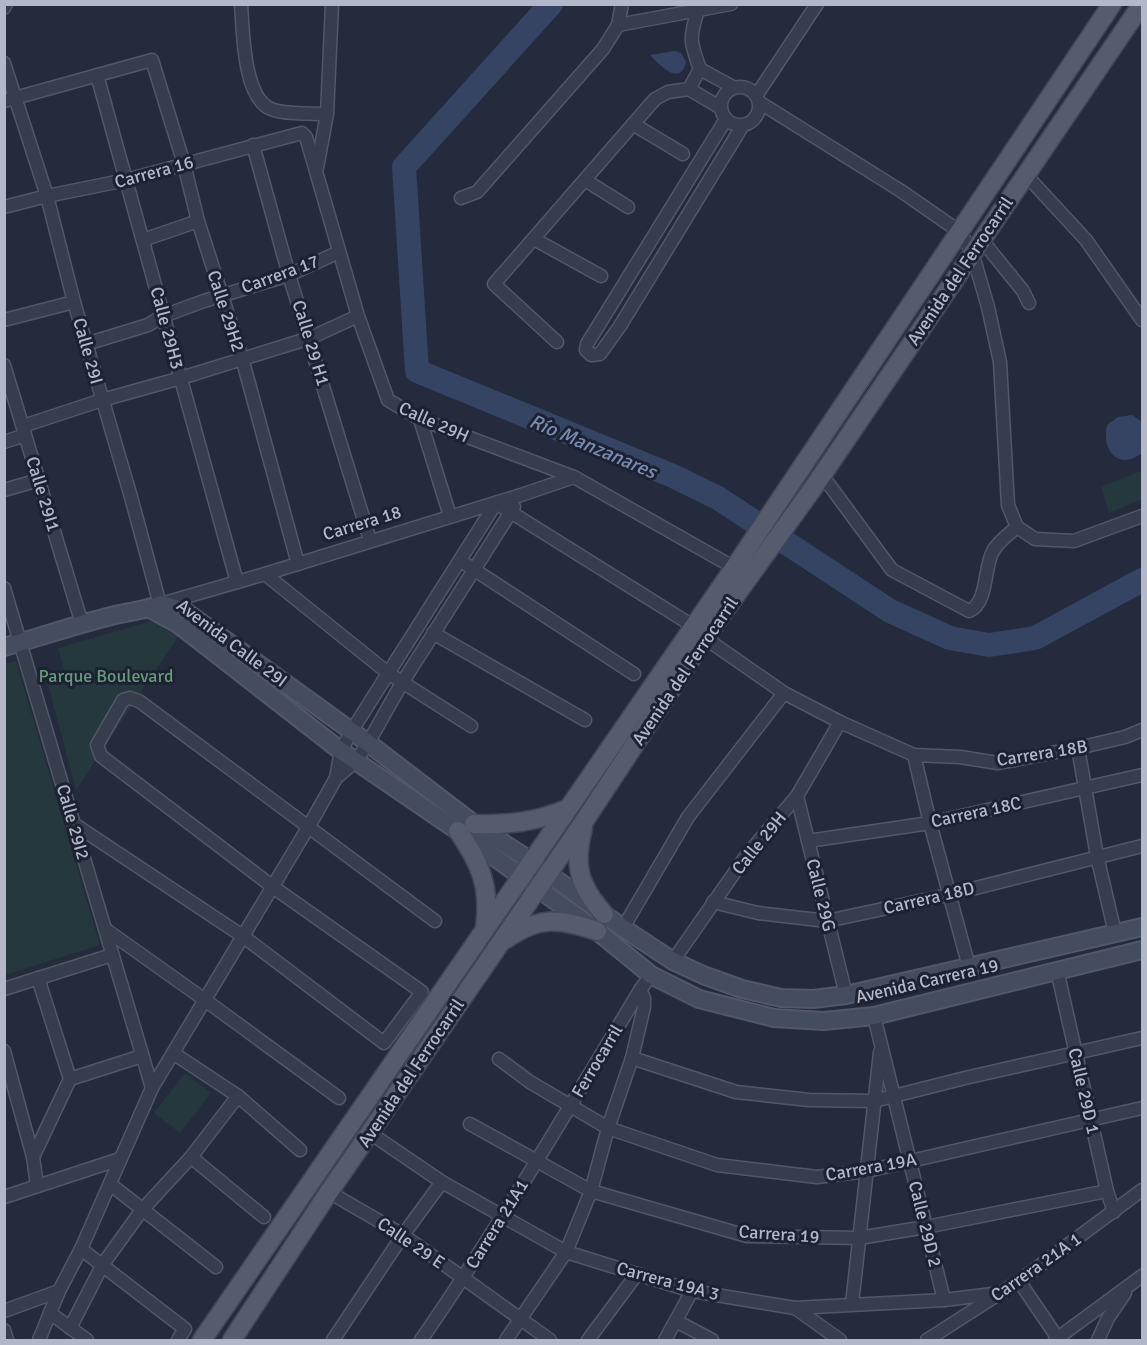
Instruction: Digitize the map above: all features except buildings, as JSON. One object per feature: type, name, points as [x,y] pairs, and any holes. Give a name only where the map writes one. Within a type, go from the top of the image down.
[{"type":"main road","name":"Avenida del Ferrocarril","points":[[232,1341],[329,1192],[585,820],[699,632],[737,563],[1112,4]]},
{"type":"main road","name":"Avenida del Ferrocarril","points":[[202,1341],[567,809],[699,632],[753,572],[819,479],[1142,4]]},
{"type":"main road","name":"Carrera 18","points":[[13,645],[115,615],[158,609]]},
{"type":"main road","name":"Avenida Calle 29I","points":[[158,609],[185,611],[368,743],[520,877],[542,882]]},
{"type":"main road","name":"Avenida Calle 29I","points":[[158,609],[216,652],[341,752],[466,827],[531,861],[542,882]]},
{"type":"main road","points":[[485,931],[488,912],[487,894],[483,875],[471,849],[466,827],[533,821],[567,809]]},
{"type":"main road","points":[[500,944],[518,931],[552,920],[600,922],[580,881],[577,862],[585,820]]},
{"type":"main road","name":"Avenida Carrera 19","points":[[542,882],[600,922],[651,975],[699,999],[774,1018],[824,1021],[874,1016],[1143,950]]},
{"type":"main road","name":"Avenida Carrera 19","points":[[600,922],[623,928],[673,961],[703,975],[781,998],[813,999],[846,995],[1143,927]]},
{"type":"street","points":[[241,4],[243,49],[252,84],[262,104],[272,110],[327,114]]},
{"type":"street","points":[[317,172],[327,114],[332,4]]},
{"type":"street","points":[[461,198],[477,192],[603,49],[618,25],[622,4]]},
{"type":"street","points":[[618,25],[731,4]]},
{"type":"street","points":[[557,342],[495,284],[655,99],[668,92],[689,89],[736,125],[749,123],[757,114],[758,99],[817,4]]},
{"type":"street","points":[[698,10],[692,28],[691,46],[700,69],[733,87],[746,87],[758,99],[960,232],[1023,291],[1029,303]]},
{"type":"street","name":"Calle 29H2","points":[[97,75],[152,60],[184,164],[198,221],[242,358],[298,564]]},
{"type":"street","name":"Calle 29I","points":[[4,63],[10,100],[47,196],[158,609]]},
{"type":"street","points":[[689,89],[700,69]]},
{"type":"street","points":[[10,100],[97,75]]},
{"type":"street","name":"Calle 29H3","points":[[97,75],[237,582]]},
{"type":"street","points":[[733,87],[723,96],[723,113],[587,344],[586,350],[591,355],[600,354],[620,326],[743,125]]},
{"type":"street","points":[[633,124],[683,154]]},
{"type":"street","name":"Carrera 16","points":[[4,207],[126,180],[302,133]]},
{"type":"street","name":"Calle 29H","points":[[302,133],[306,136],[358,316],[388,400],[420,419],[574,477],[737,563]]},
{"type":"street","name":"Calle 29 H1","points":[[253,145],[289,275],[370,540]]},
{"type":"street","points":[[1026,175],[1086,240],[1143,320]]},
{"type":"street","points":[[585,180],[628,207]]},
{"type":"street","points":[[143,240],[198,221]]},
{"type":"street","points":[[534,239],[601,276]]},
{"type":"street","points":[[976,246],[1000,362],[1008,505],[1017,527],[1035,539],[1074,541],[1143,516]]},
{"type":"street","name":"Carrera 17","points":[[86,344],[148,325],[163,316],[221,295],[289,275],[339,252]]},
{"type":"street","points":[[4,320],[74,302]]},
{"type":"street","points":[[4,442],[24,431],[102,400],[310,338],[358,316]]},
{"type":"street","name":"Calle 29I1","points":[[4,365],[8,390],[24,431],[82,624]]},
{"type":"street","points":[[420,419],[450,516]]},
{"type":"street","name":"Carrera 18","points":[[158,609],[237,582],[574,477]]},
{"type":"street","points":[[819,479],[892,570],[969,611],[974,608],[983,592],[993,551],[1017,527]]},
{"type":"street","points":[[4,490],[39,480]]},
{"type":"street","points":[[336,778],[356,761],[368,743],[402,683],[521,495]]},
{"type":"street","points":[[39,1341],[59,1291],[81,1249],[152,1088],[244,937],[336,778],[341,752],[351,732],[496,503]]},
{"type":"street","name":"Carrera 18B","points":[[496,503],[699,632],[784,693],[840,722],[915,755],[960,757],[998,763],[1078,748],[1125,737],[1143,730]]},
{"type":"street","points":[[460,560],[634,674]]},
{"type":"street","points":[[265,574],[388,673],[471,726]]},
{"type":"street","name":"Calle 29I2","points":[[4,588],[13,645],[74,824],[142,1056]]},
{"type":"street","points":[[433,633],[585,720]]},
{"type":"street","points":[[623,928],[688,817],[784,693]]},
{"type":"street","points":[[74,824],[244,937],[384,1043],[422,992],[273,887],[101,756],[97,745],[123,700],[130,698],[139,701],[435,921]]},
{"type":"street","name":"Calle 29H","points":[[673,961],[746,856],[797,796],[840,722]]},
{"type":"street","points":[[1078,748],[1097,856],[1115,933]]},
{"type":"street","points":[[915,755],[948,895],[969,967]]},
{"type":"street","name":"Carrera 18C","points":[[808,842],[930,823],[1143,775]]},
{"type":"street","name":"Calle 29G","points":[[797,796],[846,995]]},
{"type":"street","name":"Carrera 18D","points":[[713,902],[758,913],[828,921],[948,895],[1143,846]]},
{"type":"street","points":[[105,929],[339,1098]]},
{"type":"street","points":[[4,989],[112,956]]},
{"type":"street","name":"Calle 29D 1","points":[[1057,970],[1107,1191],[1114,1212]]},
{"type":"street","name":"Ferrocarril","points":[[500,1059],[530,1082],[570,1106],[651,975]]},
{"type":"street","points":[[33,1157],[70,1079],[38,978]]},
{"type":"street","points":[[506,1341],[566,1252],[591,1191],[608,1128],[632,1058],[644,1007],[644,998],[640,990]]},
{"type":"street","name":"Calle 29D 2","points":[[874,1016],[944,1299]]},
{"type":"street","points":[[632,1058],[736,1092],[809,1100],[874,1101],[1143,1038]]},
{"type":"street","name":"Calle 29D 2","points":[[852,1304],[880,1043]]},
{"type":"street","points":[[4,1051],[10,1093],[33,1157],[37,1185]]},
{"type":"street","points":[[173,1053],[238,1096],[300,1150]]},
{"type":"street","points":[[70,1079],[142,1056],[152,1088]]},
{"type":"street","points":[[69,1328],[103,1264],[142,1210],[191,1157],[238,1096]]},
{"type":"street","name":"Carrera 19A","points":[[570,1106],[608,1128],[717,1165],[817,1177],[867,1171],[1143,1108]]},
{"type":"street","name":"Carrera 21A1","points":[[421,1341],[463,1279],[570,1106]]},
{"type":"street","name":"Carrera 19","points":[[470,1124],[591,1191],[747,1236],[859,1238],[1107,1191]]},
{"type":"street","name":"Carrera 19A 3","points":[[370,1133],[442,1182],[566,1252],[692,1291],[795,1308],[944,1299],[1001,1293]]},
{"type":"street","points":[[191,1157],[264,1216]]},
{"type":"street","points":[[4,1197],[120,1159]]},
{"type":"street","points":[[333,1341],[403,1235],[442,1182]]},
{"type":"street","points":[[110,1184],[216,1267]]},
{"type":"street","name":"Carrera 21A 1","points":[[927,1341],[1019,1281],[1143,1190]]},
{"type":"street","name":"Calle 29 E","points":[[329,1192],[403,1235],[550,1341]]},
{"type":"street","points":[[81,1249],[185,1329],[178,1341]]},
{"type":"street","points":[[588,1341],[637,1274]]},
{"type":"street","points":[[1019,1281],[1057,1340],[1139,1279]]},
{"type":"street","points":[[1098,1341],[1119,1300],[1139,1279]]},
{"type":"street","points":[[4,1311],[59,1291]]},
{"type":"street","points":[[665,1341],[692,1291]]},
{"type":"street","points":[[795,1308],[840,1341]]},
{"type":"street","points":[[50,1313],[87,1341]]},
{"type":"street","points":[[676,1321],[712,1341]]},
{"type":"street","points":[[4,1330],[7,1341]]},
{"type":"green space","points":[[1140,471],[1142,499],[1109,513],[1101,487]]},
{"type":"green space","name":"Parque Boulevard","points":[[148,622],[168,623],[181,632],[76,790],[48,684],[66,678],[58,648]]},
{"type":"green space","points":[[16,661],[100,945],[5,975],[4,664]]},
{"type":"green space","points":[[185,1073],[211,1093],[180,1133],[154,1113]]},
{"type":"water","points":[[675,51],[681,53],[686,62],[683,70],[674,74],[650,55]]},
{"type":"water","points":[[1132,415],[1142,422],[1142,453],[1134,458],[1119,459],[1109,450],[1107,425],[1118,417]]},
{"type":"waterway","name":"Río Manzanares","points":[[551,4],[404,167],[417,371],[673,476],[718,498],[890,611],[950,638],[989,645],[1035,638],[1142,580]]}]
